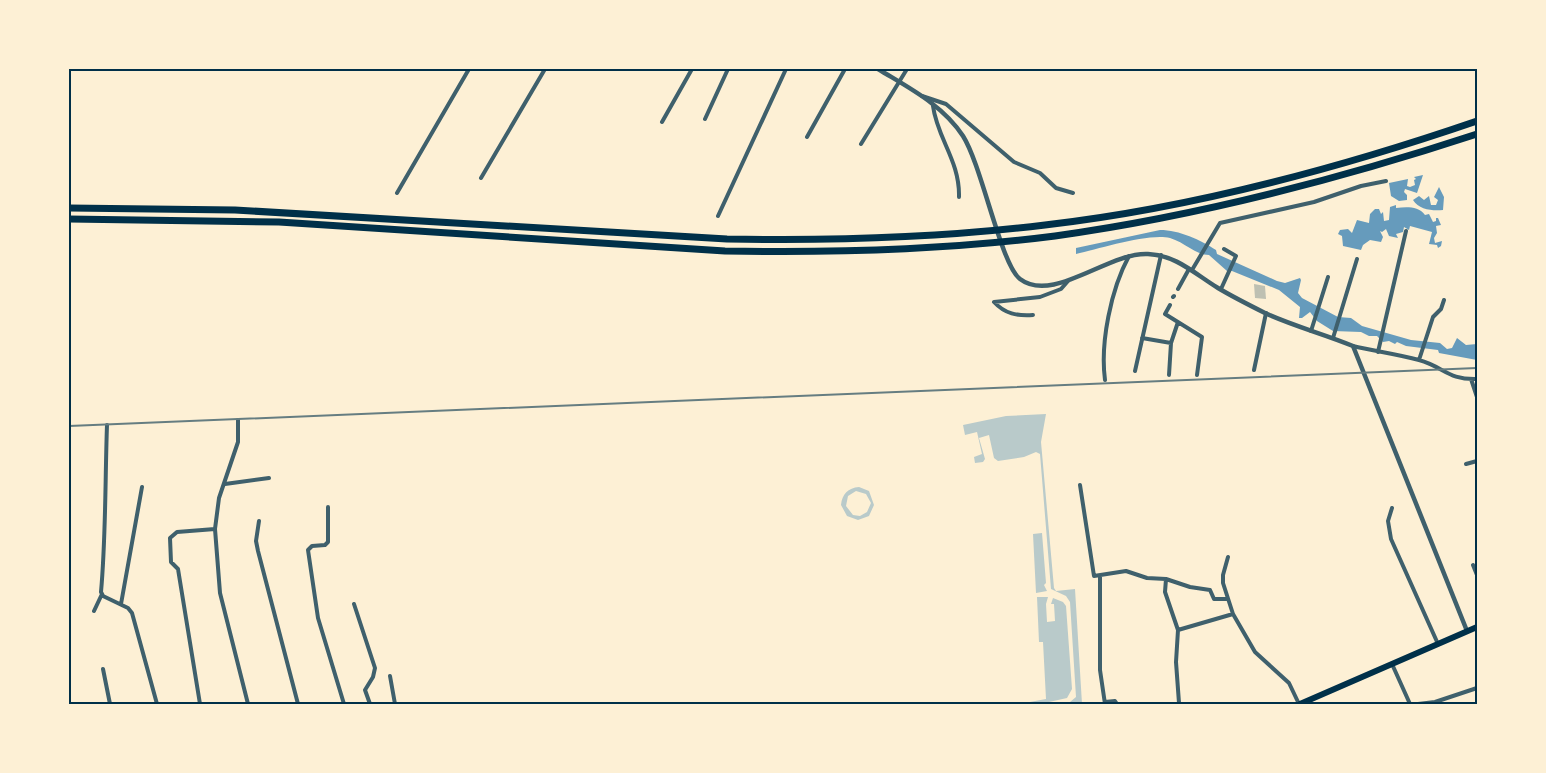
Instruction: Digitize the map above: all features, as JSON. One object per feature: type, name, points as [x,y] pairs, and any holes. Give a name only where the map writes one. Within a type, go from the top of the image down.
[{"type":"highway","points":[[69,208],[235,210],[726,239],[792,240],[919,236],[1045,225],[1190,201],[1316,172],[1477,121]]},
{"type":"highway","points":[[69,219],[279,222],[725,251],[789,252],[917,248],[1054,236],[1193,212],[1321,182],[1477,134]]},
{"type":"highway","points":[[1300,704],[1477,627]]},
{"type":"street","points":[[397,193],[469,69]]},
{"type":"street","points":[[481,178],[545,69]]},
{"type":"street","points":[[662,122],[692,69]]},
{"type":"street","points":[[705,119],[728,69]]},
{"type":"street","points":[[718,216],[786,69]]},
{"type":"street","points":[[807,137],[845,69]]},
{"type":"street","points":[[878,69],[922,96],[946,116],[963,136],[977,165],[1009,263],[1019,279],[1036,286],[1052,286],[1130,254],[1161,255],[1190,269],[1221,289],[1266,313],[1311,331],[1334,336],[1353,346],[1419,360],[1452,377],[1477,379]]},
{"type":"street","points":[[861,144],[907,69]]},
{"type":"street","points":[[922,96],[946,104],[1016,163],[1040,173],[1056,188],[1074,193]]},
{"type":"street","points":[[933,106],[936,121],[954,160],[958,178],[959,197]]},
{"type":"street","points":[[1178,289],[1190,269],[1200,258],[1220,223],[1314,202],[1362,186],[1386,181]]},
{"type":"street","points":[[1378,352],[1406,231]]},
{"type":"street","points":[[1221,289],[1236,256],[1224,249]]},
{"type":"street","points":[[1105,380],[1103,348],[1119,278],[1130,254]]},
{"type":"street","points":[[1135,371],[1161,255]]},
{"type":"street","points":[[1334,336],[1357,259]]},
{"type":"street","points":[[1311,331],[1328,277]]},
{"type":"street","points":[[1033,316],[1018,316],[1003,310],[994,302],[1040,297],[1061,289],[1070,279]]},
{"type":"street","points":[[1419,360],[1433,316],[1441,309],[1444,300]]},
{"type":"street","points":[[1170,305],[1165,314],[1202,337],[1197,375]]},
{"type":"street","points":[[1254,370],[1266,313]]},
{"type":"street","points":[[1169,375],[1171,343],[1178,322]]},
{"type":"street","points":[[1142,338],[1171,343]]},
{"type":"street","points":[[1353,346],[1467,631]]},
{"type":"street","points":[[1472,379],[1477,397]]},
{"type":"street","points":[[238,420],[238,442],[219,498],[214,529],[220,593],[248,704]]},
{"type":"street","points":[[94,611],[102,594],[106,425]]},
{"type":"street","points":[[1466,464],[1477,461]]},
{"type":"street","points":[[225,484],[269,478]]},
{"type":"street","points":[[1080,485],[1095,577],[1126,571],[1147,578],[1166,579],[1190,587],[1209,589],[1214,599],[1227,599]]},
{"type":"street","points":[[121,604],[142,487]]},
{"type":"street","points":[[328,507],[328,542],[325,546],[312,546],[308,550],[318,618],[344,704]]},
{"type":"street","points":[[1392,508],[1388,521],[1391,539],[1438,644]]},
{"type":"street","points":[[259,521],[256,541],[258,551],[298,704]]},
{"type":"street","points":[[200,704],[178,569],[171,562],[170,538],[177,532],[214,529]]},
{"type":"street","points":[[1228,557],[1223,575],[1227,599],[1233,614],[1254,652],[1289,683],[1300,704]]},
{"type":"street","points":[[1473,565],[1477,575]]},
{"type":"street","points":[[1100,576],[1100,670],[1105,703],[1115,700],[1118,704]]},
{"type":"street","points":[[1166,579],[1165,592],[1178,630],[1176,662],[1179,703]]},
{"type":"street","points":[[102,594],[128,608],[133,616],[157,704]]},
{"type":"street","points":[[354,604],[375,668],[373,677],[365,690],[370,704]]},
{"type":"street","points":[[1178,630],[1233,614]]},
{"type":"street","points":[[1392,664],[1410,704]]},
{"type":"street","points":[[103,669],[110,704]]},
{"type":"street","points":[[390,676],[395,704]]},
{"type":"street","points":[[1418,704],[1435,702],[1477,688]]},
{"type":"shaded area","points":[[1046,414],[1041,442],[1054,588],[1056,591],[1075,589],[1082,704],[1059,704],[1070,702],[1076,697],[1070,602],[1066,596],[1051,589],[1040,454],[1036,452],[1024,457],[998,461],[994,458],[989,435],[979,438],[985,459],[983,462],[975,463],[974,457],[982,454],[977,432],[965,435],[963,425],[1006,416]]},
{"type":"shaded area","points":[[859,487],[869,491],[874,505],[869,516],[858,520],[847,516],[841,505],[846,492]],"holes":[[[856,491],[866,494],[871,503],[867,512],[860,516],[853,515],[846,506],[848,496]]]},
{"type":"shaded area","points":[[1042,533],[1046,583],[1044,585],[1047,591],[1036,593],[1033,534]]},
{"type":"shaded area","points":[[1037,597],[1048,597],[1046,604],[1047,622],[1055,621],[1054,604],[1051,604],[1053,598],[1063,602],[1066,606],[1072,689],[1067,698],[1040,704],[1019,704],[1046,699],[1043,642],[1039,642]]},
{"type":"water","points":[[1423,175],[1417,193],[1405,189],[1404,192],[1407,195],[1407,200],[1399,201],[1391,196],[1389,183],[1408,179],[1407,186],[1410,187],[1415,185],[1414,180],[1416,179],[1414,177]]},
{"type":"water","points":[[1439,187],[1444,197],[1443,210],[1422,208],[1413,200],[1419,196],[1424,200],[1429,196],[1431,205],[1436,205],[1438,200],[1434,197]]},
{"type":"water","points":[[1396,205],[1396,208],[1412,208],[1419,210],[1425,215],[1429,214],[1433,222],[1438,218],[1441,225],[1436,226],[1437,233],[1434,238],[1435,243],[1442,241],[1441,246],[1438,248],[1437,245],[1429,244],[1432,232],[1410,226],[1409,230],[1404,227],[1403,232],[1396,234],[1398,238],[1389,236],[1386,229],[1382,232],[1380,231],[1383,237],[1381,242],[1370,240],[1363,245],[1361,250],[1343,246],[1342,236],[1338,234],[1340,230],[1348,229],[1352,233],[1357,220],[1369,223],[1370,214],[1375,209],[1379,209],[1381,214],[1383,212],[1384,221],[1389,220],[1390,207]]},
{"type":"water","points":[[1167,230],[1197,239],[1216,250],[1217,254],[1277,281],[1285,283],[1300,278],[1298,293],[1302,298],[1338,317],[1351,318],[1362,326],[1411,340],[1440,343],[1447,349],[1452,348],[1457,338],[1466,345],[1477,344],[1477,360],[1439,353],[1438,350],[1406,346],[1397,342],[1395,344],[1389,341],[1383,342],[1377,336],[1369,336],[1361,332],[1333,331],[1317,321],[1310,312],[1299,318],[1300,307],[1279,290],[1232,271],[1227,271],[1209,255],[1199,253],[1170,238],[1161,237],[1137,240],[1076,254],[1076,248]]},
{"type":"building","points":[[1254,284],[1265,286],[1266,299],[1255,298]]},
{"type":"railway","points":[[69,426],[1477,368]]}]
